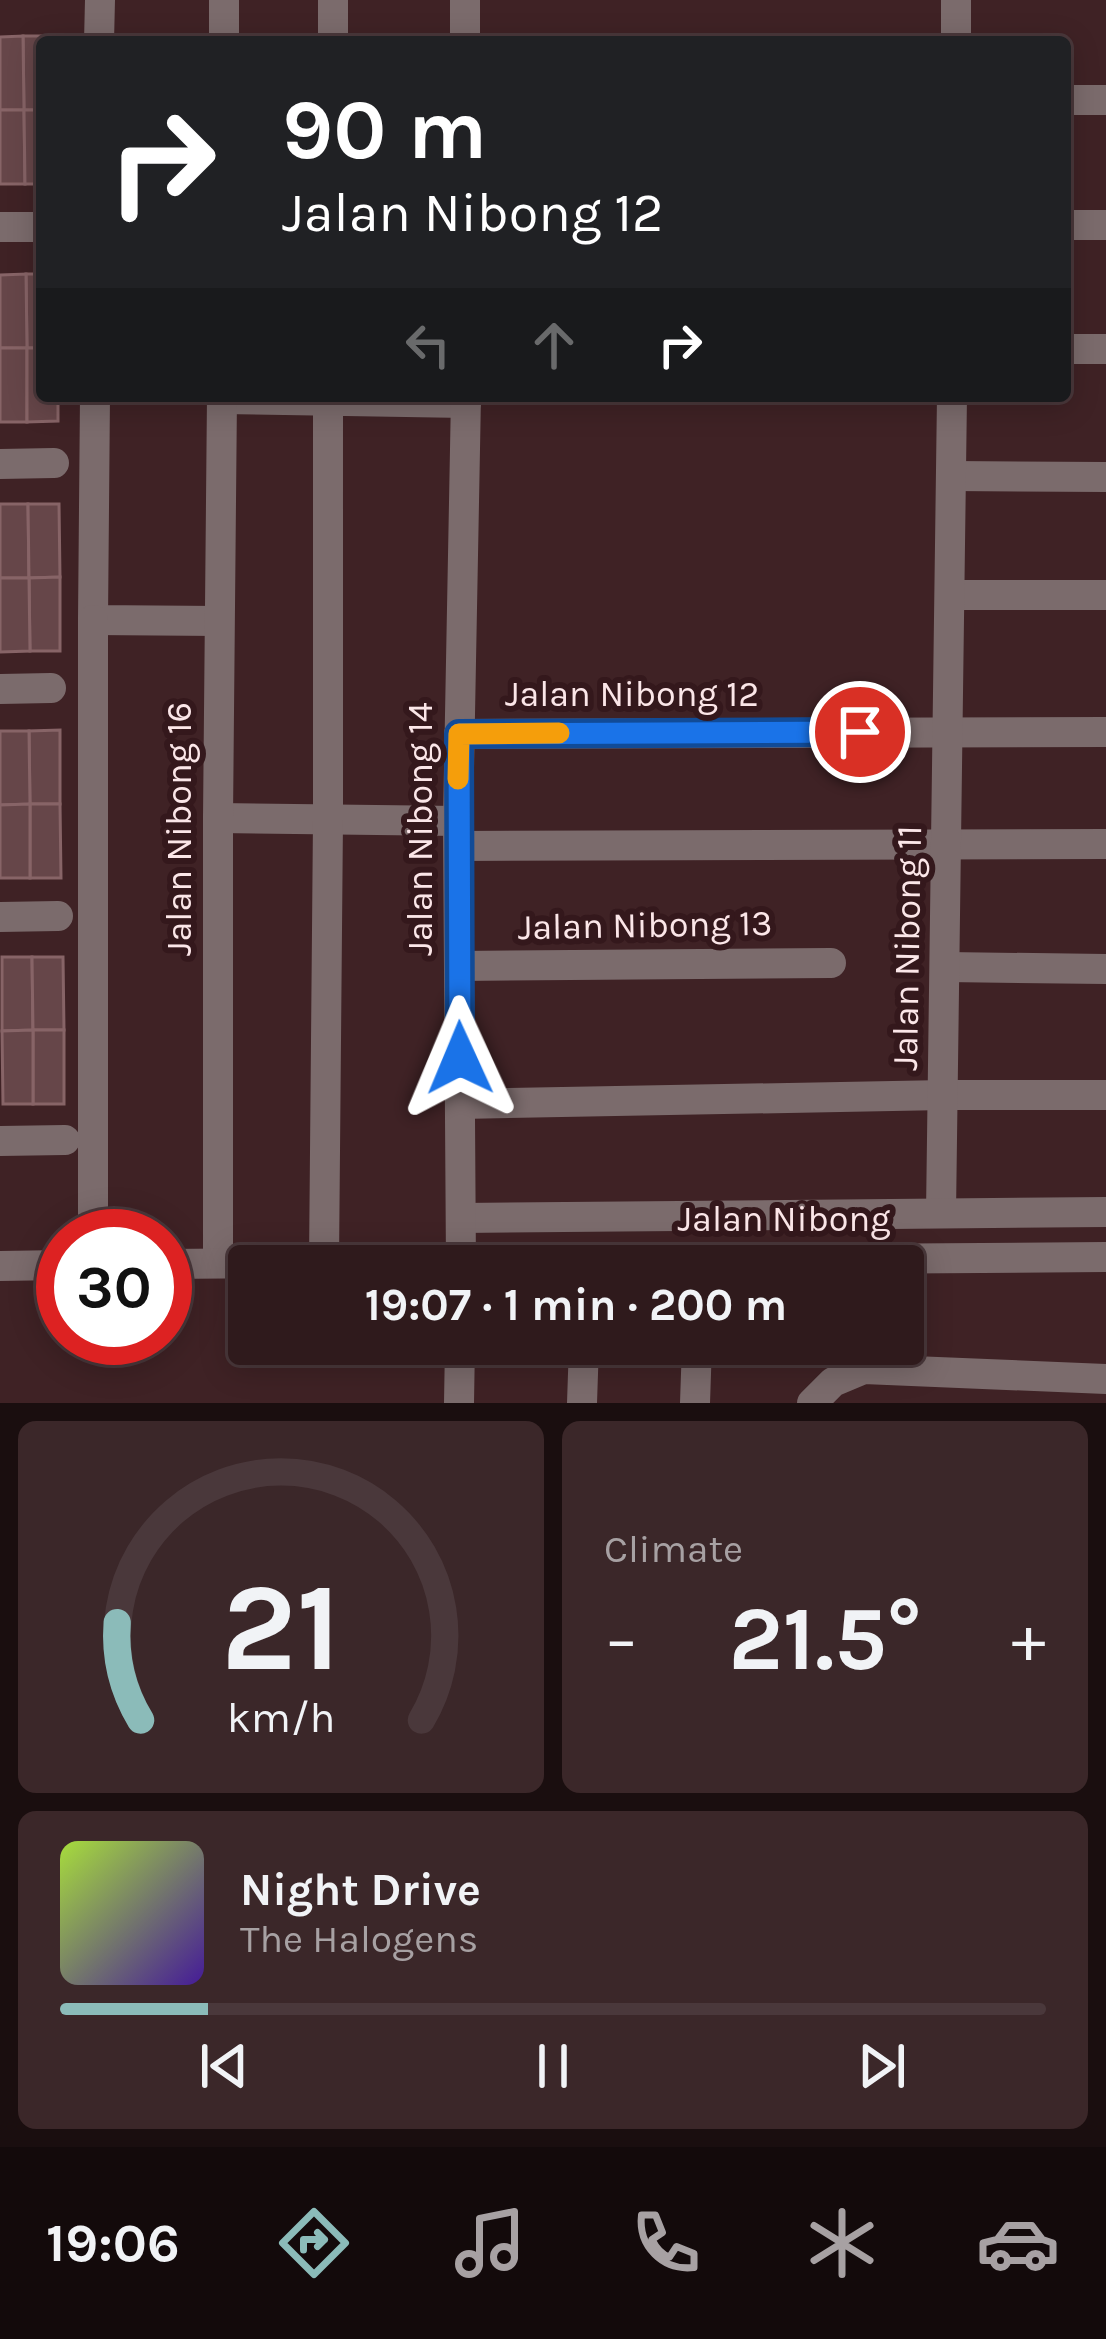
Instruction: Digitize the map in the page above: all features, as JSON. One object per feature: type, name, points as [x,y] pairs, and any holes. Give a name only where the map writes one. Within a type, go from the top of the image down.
[{"type":"street","points":[[99,36],[100,0]]},
{"type":"street","points":[[224,0],[224,36]]},
{"type":"street","points":[[333,0],[333,36]]},
{"type":"street","points":[[465,0],[465,36]]},
{"type":"street","points":[[956,0],[956,36]]},
{"type":"street","points":[[1071,100],[1106,100]]},
{"type":"street","points":[[1071,225],[1106,225]]},
{"type":"street","points":[[0,227],[36,226]]},
{"type":"street","points":[[1071,349],[1106,349]]},
{"type":"street","points":[[93,1209],[95,402]]},
{"type":"street","name":"Jalan Nibong 16","points":[[222,402],[218,818],[230,1245]]},
{"type":"street","points":[[324,1245],[328,402]]},
{"type":"street","name":"Jalan Nibong 14","points":[[462,1245],[458,834],[466,402]]},
{"type":"street","name":"Jalan Nibong 11","points":[[941,1213],[952,402]]},
{"type":"street","points":[[0,464],[54,463]]},
{"type":"street","points":[[952,476],[1106,477]]},
{"type":"street","points":[[951,595],[1106,595]]},
{"type":"street","points":[[93,620],[219,621]]},
{"type":"street","points":[[0,689],[51,688]]},
{"type":"street","name":"Jalan Nibong 12","points":[[459,734],[1106,732]]},
{"type":"street","points":[[218,818],[328,819],[458,834],[1106,844]]},
{"type":"street","points":[[0,917],[58,916]]},
{"type":"street","name":"Jalan Nibong 13","points":[[459,966],[831,963]]},
{"type":"street","points":[[946,967],[1106,969]]},
{"type":"street","points":[[460,1104],[1106,1095]]},
{"type":"street","points":[[0,1141],[64,1141]]},
{"type":"street","points":[[461,1218],[1106,1212]]},
{"type":"street","name":"Jalan Nibong","points":[[924,1259],[1106,1257]]},
{"type":"street","name":"Jalan Nibong","points":[[192,1264],[228,1263]]},
{"type":"street","points":[[0,1266],[36,1265]]},
{"type":"street","points":[[459,1403],[460,1365]]},
{"type":"street","points":[[582,1403],[583,1365]]},
{"type":"street","points":[[695,1403],[696,1365]]},
{"type":"street","points":[[812,1403],[833,1382],[864,1369],[1106,1379]]},
{"type":"building","points":[[23,36],[36,36],[36,110],[24,110]]},
{"type":"building","points":[[23,36],[24,110],[0,110],[0,37]]},
{"type":"building","points":[[0,110],[24,110],[25,184],[0,184]]},
{"type":"building","points":[[24,110],[36,110],[36,184],[25,184]]},
{"type":"building","points":[[26,274],[36,274],[36,348],[27,348]]},
{"type":"building","points":[[26,274],[27,348],[0,348],[0,275]]},
{"type":"building","points":[[0,348],[27,348],[27,422],[0,422]]},
{"type":"building","points":[[27,348],[36,348],[36,402],[58,402],[58,421],[27,422]]},
{"type":"building","points":[[0,504],[28,504],[29,578],[0,578]]},
{"type":"building","points":[[28,504],[59,504],[60,577],[29,578]]},
{"type":"building","points":[[60,577],[60,651],[30,651],[29,578]]},
{"type":"building","points":[[0,578],[29,578],[30,651],[0,652]]},
{"type":"building","points":[[60,730],[60,804],[30,804],[29,731]]},
{"type":"building","points":[[0,731],[29,731],[30,804],[0,805]]},
{"type":"building","points":[[30,804],[60,804],[61,878],[30,878]]},
{"type":"building","points":[[30,804],[30,878],[0,878],[0,805]]},
{"type":"building","points":[[2,957],[32,957],[33,1030],[2,1031]]},
{"type":"building","points":[[32,957],[63,957],[64,1030],[33,1030]]},
{"type":"building","points":[[33,1030],[64,1030],[64,1104],[33,1104]]},
{"type":"building","points":[[33,1030],[33,1104],[3,1104],[2,1031]]},
{"type":"slow traffic","points":[[458,779],[459,734],[559,733]]},
{"type":"route","points":[[460,1058],[459,734],[860,732]]}]
